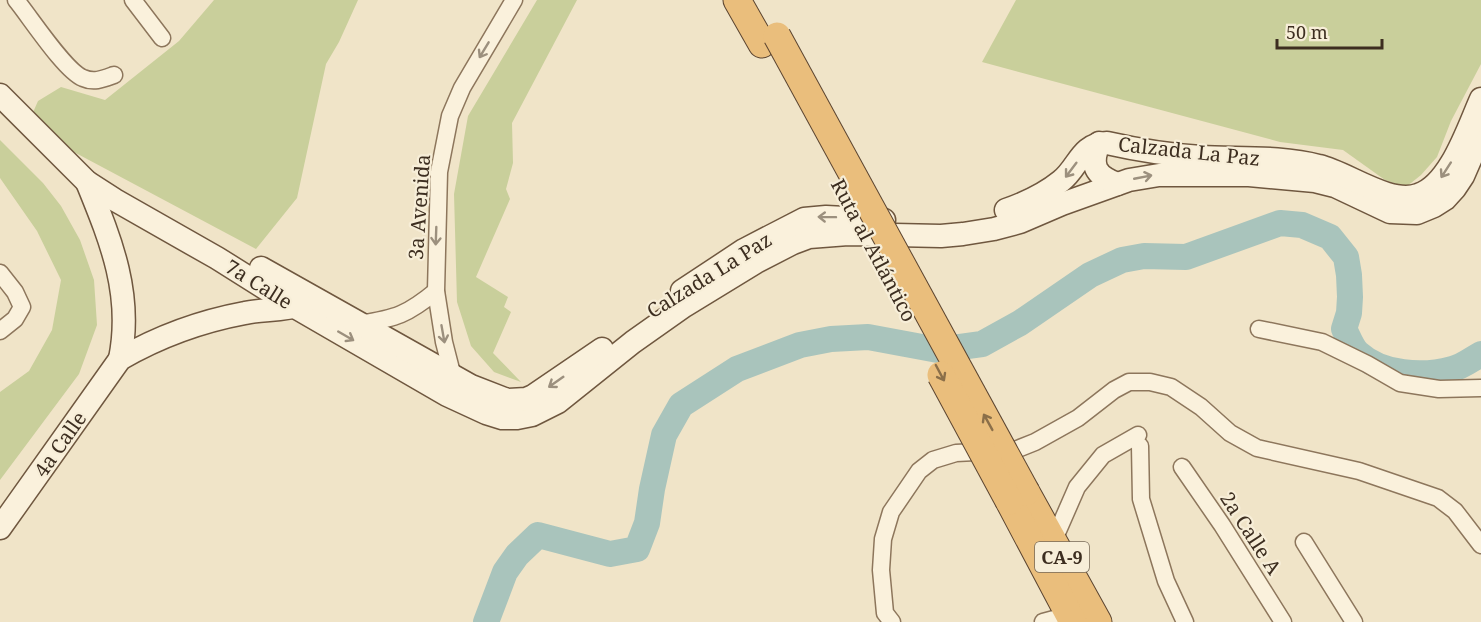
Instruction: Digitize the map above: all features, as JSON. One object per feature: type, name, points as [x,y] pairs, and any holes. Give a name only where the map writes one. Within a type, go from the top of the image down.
[{"type":"highway","name":"Ruta al Atlántico","points":[[737,0],[770,40],[1017,497]]},
{"type":"highway","name":"Ruta al Atlántico","points":[[759,0],[770,40]]},
{"type":"highway","name":"CA-9","points":[[1017,497],[1053,542],[1098,622]]},
{"type":"highway","name":"CA-9","points":[[1017,497],[1071,619]]},
{"type":"main road","name":"7a Calle","points":[[0,95],[81,175],[115,200],[217,258],[306,303],[453,391]]},
{"type":"main road","name":"Calzada La Paz","points":[[525,408],[639,320],[706,274],[796,222],[826,217],[943,223],[995,213],[1027,202],[1051,189],[1064,179],[1087,149],[1099,143],[1200,157],[1306,163],[1335,171],[1390,195],[1414,196],[1431,188],[1446,172],[1481,99]]},
{"type":"main road","name":"Calzada La Paz","points":[[525,408],[558,402],[633,342],[703,294],[756,262],[801,239],[818,235],[941,236],[973,233],[1020,222],[1117,184],[1159,175],[1250,175],[1315,181],[1335,186],[1390,212],[1418,213],[1440,202],[1455,188],[1463,176],[1481,135]]},
{"type":"main road","points":[[1099,143],[1094,161],[1096,170],[1100,176],[1117,184]]},
{"type":"main road","name":"4a Calle","points":[[0,528],[120,359],[125,312],[119,275],[110,240],[81,175]]},
{"type":"main road","name":"7a Calle","points":[[306,303],[360,324],[453,391]]},
{"type":"main road","name":"4a Calle","points":[[120,359],[147,344],[219,319],[306,303]]},
{"type":"main road","points":[[453,391],[507,400],[525,408]]},
{"type":"street","points":[[16,0],[67,65],[81,78],[96,81],[114,75]]},
{"type":"street","points":[[134,0],[162,38]]},
{"type":"street","name":"3a Avenida","points":[[453,391],[436,291],[439,172],[450,116],[462,88],[514,0]]},
{"type":"street","points":[[0,273],[19,300],[15,320],[0,331]]},
{"type":"street","points":[[360,324],[399,316],[414,309],[436,291]]},
{"type":"street","points":[[1259,329],[1322,342],[1400,383],[1439,389],[1481,388]]},
{"type":"street","points":[[892,622],[885,613],[881,570],[883,540],[891,512],[919,471],[933,460],[956,453],[1015,450],[1035,442],[1078,418],[1114,390],[1129,382],[1150,382],[1172,387],[1201,407],[1230,433],[1257,448],[1359,471],[1438,498],[1455,511],[1481,545]]},
{"type":"street","points":[[1053,542],[1077,487],[1103,455],[1139,440],[1141,499],[1166,581],[1185,622]]},
{"type":"street","name":"2a Calle A","points":[[1182,467],[1222,525],[1283,622]]},
{"type":"street","points":[[1304,542],[1354,622]]},
{"type":"street","points":[[1043,622],[1071,619]]},
{"type":"green space","points":[[214,0],[358,0],[326,64],[297,198],[256,249],[72,151],[31,117],[38,101],[61,87],[105,100],[179,41]]},
{"type":"green space","points":[[537,0],[577,0],[512,123],[513,163],[506,189],[510,199],[476,277],[508,297],[504,307],[511,312],[493,353],[521,382],[494,372],[471,346],[457,302],[454,194],[468,116]]},
{"type":"green space","points":[[1016,0],[1481,0],[1481,64],[1451,121],[1437,157],[1421,175],[1406,187],[1385,180],[1343,150],[1280,142],[982,62]]},
{"type":"green space","points":[[0,140],[43,183],[61,206],[80,240],[94,280],[97,325],[79,374],[0,480],[0,392],[29,371],[52,330],[61,280],[37,231],[0,178]]},
{"type":"waterway","points":[[486,622],[505,572],[517,555],[538,535],[610,554],[637,549],[647,523],[664,435],[681,405],[737,369],[800,345],[831,339],[868,337],[938,350],[982,344],[1020,323],[1090,275],[1122,260],[1144,256],[1186,257],[1280,223],[1302,225],[1330,237],[1346,257],[1350,297],[1349,313],[1344,329],[1356,351],[1368,360],[1391,370],[1428,373],[1456,368],[1481,354]]}]
